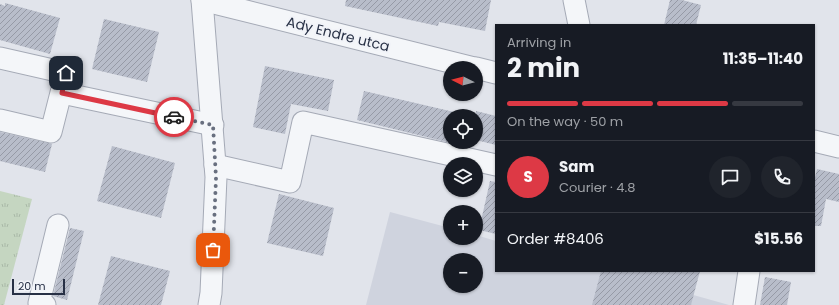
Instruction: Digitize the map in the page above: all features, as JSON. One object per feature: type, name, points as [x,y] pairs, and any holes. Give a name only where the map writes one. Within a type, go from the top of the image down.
[{"type":"street","points":[[202,0],[216,178],[211,293],[209,305]]},
{"type":"street","name":"Ady Endre utca","points":[[202,0],[447,61]]},
{"type":"street","points":[[574,0],[579,24]]},
{"type":"street","points":[[0,58],[66,73],[51,132],[0,120]]},
{"type":"street","name":"Ady Endre utca","points":[[483,70],[495,73]]},
{"type":"street","points":[[62,93],[213,125]]},
{"type":"street","points":[[215,164],[290,182],[303,122],[495,165]]},
{"type":"street","points":[[815,141],[839,147]]},
{"type":"street","points":[[45,305],[39,303],[58,225]]},
{"type":"street","points":[[744,305],[749,272]]},
{"type":"shaded area","points":[[390,212],[443,226],[443,245],[483,245],[483,237],[495,241],[495,272],[612,272],[729,305],[366,305]]},
{"type":"green space","points":[[0,191],[32,199],[4,305],[0,305]]},
{"type":"building","points":[[346,0],[491,0],[485,31],[439,22],[438,26],[345,6]]},
{"type":"building","points":[[670,0],[682,0],[701,5],[696,24],[664,24]]},
{"type":"building","points":[[5,3],[60,18],[50,54],[0,40],[0,4],[5,6]]},
{"type":"building","points":[[104,19],[159,32],[147,82],[92,69]]},
{"type":"building","points":[[265,66],[334,80],[328,111],[291,104],[285,134],[253,127]]},
{"type":"building","points":[[364,91],[443,109],[443,141],[357,120]]},
{"type":"building","points":[[483,113],[495,116],[495,145],[483,142]]},
{"type":"building","points":[[0,132],[52,144],[45,172],[0,161]]},
{"type":"building","points":[[112,146],[175,163],[161,218],[97,201]]},
{"type":"building","points":[[817,169],[839,174],[839,202],[826,199],[821,226],[815,226],[815,178]]},
{"type":"building","points":[[490,181],[495,182],[495,234],[483,231],[483,212]]},
{"type":"building","points":[[279,194],[334,208],[323,256],[267,243]]},
{"type":"building","points":[[70,228],[84,231],[67,300],[53,296]]},
{"type":"building","points":[[111,256],[170,271],[161,305],[98,305]]},
{"type":"building","points":[[601,272],[700,272],[691,305],[592,305]]},
{"type":"building","points":[[765,277],[791,282],[787,305],[760,305]]},
{"type":"way so far","points":[[174,117],[213,125],[216,178],[213,250]]},
{"type":"route","points":[[66,73],[62,93],[174,117]]}]
